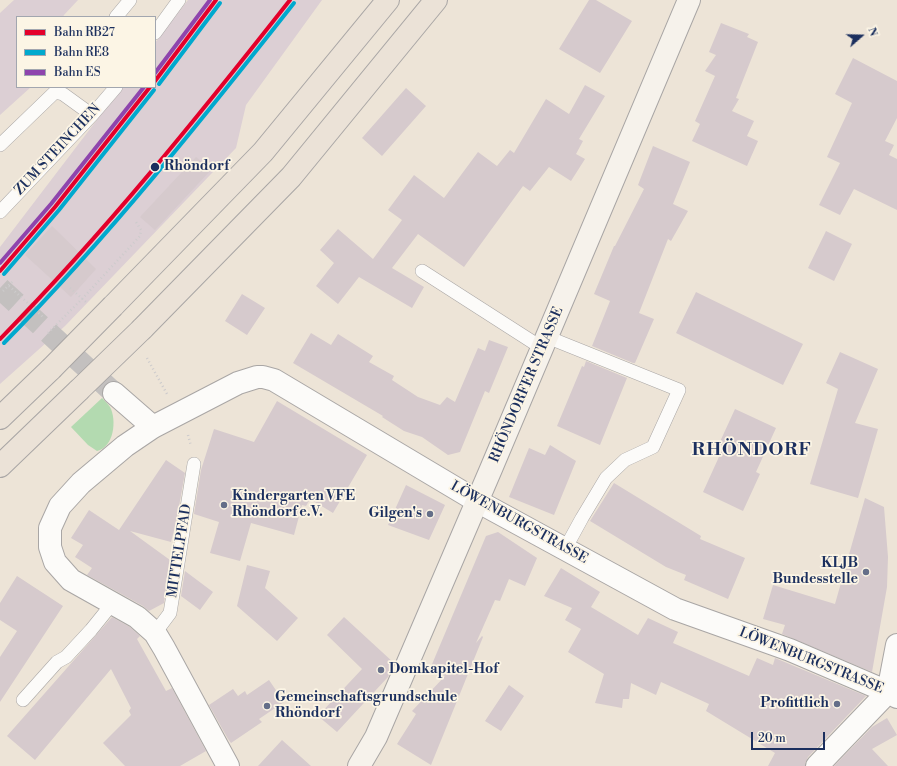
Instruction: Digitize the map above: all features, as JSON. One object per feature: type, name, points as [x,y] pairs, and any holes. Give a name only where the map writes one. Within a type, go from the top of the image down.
[{"type":"highway","points":[[0,418],[51,369],[263,152],[388,0]]},
{"type":"highway","points":[[0,466],[142,328],[291,177],[436,0]]},
{"type":"main road","name":"RHÖNDORFER STRASSE","points":[[359,766],[376,737],[689,0]]},
{"type":"street","name":"LÖWENBURGSTRASSE","points":[[112,604],[71,580],[55,562],[50,547],[50,528],[60,506],[81,483],[104,463],[125,446],[153,427],[238,382],[257,377],[268,378],[274,380],[477,501],[674,609],[790,650],[893,694]]},
{"type":"street","points":[[114,393],[153,427]]},
{"type":"street","points":[[112,604],[137,617],[155,633],[228,766]]},
{"type":"street","points":[[817,766],[893,694],[897,645]]},
{"type":"lane","points":[[117,16],[130,0]]},
{"type":"lane","points":[[156,31],[178,0]]},
{"type":"lane","name":"ZUM STEINCHEN","points":[[0,212],[92,115],[115,88]]},
{"type":"lane","points":[[0,145],[57,89],[92,115]]},
{"type":"lane","points":[[422,271],[545,342],[679,390],[652,447],[625,460],[606,478],[565,549]]},
{"type":"lane","name":"MITTELPFAD","points":[[155,633],[170,613],[194,464]]},
{"type":"lane","points":[[23,700],[57,662],[66,657],[86,636],[112,604]]},
{"type":"path","points":[[48,333],[82,299],[140,236],[141,230],[136,222]]},
{"type":"path","points":[[4,291],[14,280]]},
{"type":"path","points":[[9,286],[43,317]]},
{"type":"path","points":[[70,288],[82,299]]},
{"type":"shaded area","points":[[14,0],[78,0],[64,16],[16,16],[16,88],[30,88],[0,115],[0,13]]},
{"type":"shaded area","points":[[188,0],[322,0],[246,105],[236,148],[65,326],[0,384],[0,247],[121,88],[156,88],[156,42]]},
{"type":"green space","points":[[102,398],[110,407],[112,412],[113,426],[110,439],[107,444],[97,451],[88,445],[71,427]]},
{"type":"building","points":[[589,0],[596,0],[632,21],[600,73],[559,49]]},
{"type":"building","points":[[721,23],[749,34],[747,37],[758,42],[736,98],[739,99],[732,111],[754,121],[747,136],[758,141],[747,166],[692,141],[700,124],[695,121],[715,76],[705,71],[716,55],[709,52]]},
{"type":"building","points":[[853,58],[897,81],[897,118],[885,141],[894,145],[889,155],[897,159],[897,210],[854,189],[840,215],[819,205],[840,163],[827,157],[852,103],[835,94]]},
{"type":"building","points":[[585,85],[605,96],[579,139],[583,141],[576,154],[585,159],[571,181],[549,167],[530,191],[523,186],[464,267],[418,234],[392,268],[424,287],[412,308],[359,277],[338,304],[316,286],[334,263],[320,250],[338,229],[373,259],[402,220],[388,210],[414,175],[444,198],[478,152],[497,166],[510,150],[514,153],[546,99],[569,114]]},
{"type":"building","points":[[406,88],[426,106],[382,156],[362,138]]},
{"type":"building","points":[[653,146],[690,162],[673,204],[688,211],[671,241],[668,239],[639,313],[654,319],[635,363],[633,363],[592,346],[610,301],[594,294],[614,246],[644,189],[638,185]]},
{"type":"building","points":[[196,157],[211,170],[155,230],[140,217]]},
{"type":"building","points":[[52,226],[96,269],[71,297],[25,255]]},
{"type":"building","points":[[826,231],[852,244],[834,281],[808,268]]},
{"type":"building","points":[[696,292],[803,344],[783,385],[676,333]]},
{"type":"building","points":[[242,294],[265,308],[247,335],[225,321]]},
{"type":"building","points":[[311,333],[331,345],[338,334],[373,356],[369,362],[394,376],[392,380],[418,397],[440,405],[447,397],[455,402],[478,348],[485,351],[489,340],[508,347],[489,393],[485,391],[460,452],[448,455],[422,437],[404,431],[382,417],[383,416],[293,363]]},
{"type":"building","points":[[840,352],[878,369],[855,423],[878,429],[858,498],[810,484],[838,389],[826,383]]},
{"type":"building","points":[[586,361],[627,378],[600,445],[557,426],[582,366],[584,367]]},
{"type":"building","points":[[277,401],[367,455],[333,513],[310,499],[306,506],[302,505],[294,535],[251,523],[240,561],[210,553],[219,522],[194,514],[201,470],[214,429],[254,442]]},
{"type":"building","points":[[735,409],[776,428],[756,472],[760,474],[743,511],[703,492],[723,448],[718,446]]},
{"type":"building","points":[[550,445],[576,461],[554,515],[509,497],[529,448],[545,455]]},
{"type":"building","points":[[166,460],[185,473],[171,542],[130,531],[170,560],[164,603],[149,611],[143,606],[87,575],[92,568],[75,557],[83,545],[71,538],[89,510],[119,530]]},
{"type":"building","points":[[614,483],[701,536],[700,539],[745,558],[728,599],[684,580],[686,575],[666,567],[590,521]]},
{"type":"building","points":[[406,485],[445,505],[429,540],[388,525]]},
{"type":"building","name":"KLJB Bundesstelle","points":[[865,498],[884,507],[888,557],[887,587],[872,672],[782,634],[785,625],[763,619],[773,585],[835,604]]},
{"type":"building","points":[[498,532],[537,558],[525,586],[509,579],[500,601],[495,600],[476,643],[482,636],[483,637],[431,765],[397,744],[416,714],[412,711],[445,676],[430,669],[486,536]]},
{"type":"building","points":[[247,565],[270,571],[265,588],[298,618],[277,641],[237,606]]},
{"type":"building","points":[[561,568],[600,592],[591,607],[638,635],[648,618],[678,632],[673,643],[749,676],[757,658],[773,665],[775,658],[866,696],[808,757],[805,766],[768,766],[775,753],[706,711],[709,704],[661,682],[656,695],[631,683],[629,699],[623,699],[622,708],[595,703],[604,674],[568,652],[581,629],[565,620],[572,608],[544,596]]},
{"type":"building","points":[[185,571],[213,592],[200,610],[181,596]]},
{"type":"building","points":[[17,576],[63,606],[0,702],[0,657],[17,631],[0,620],[0,603]]},
{"type":"building","points":[[112,617],[130,627],[140,636],[137,639],[166,691],[172,688],[206,751],[180,766],[125,766],[103,743],[131,715],[129,711],[131,708],[111,669],[35,760],[7,736]]},
{"type":"building","points":[[344,617],[394,663],[388,677],[337,732],[318,716],[362,669],[327,635]]},
{"type":"building","points":[[269,680],[284,702],[259,719],[262,722],[231,743],[209,705],[233,689],[238,696],[245,691],[247,695]]},
{"type":"building","points":[[509,685],[524,696],[501,731],[485,721]]},
{"type":"building","points":[[887,718],[897,735],[872,749],[888,766],[834,766],[872,727]]},
{"type":"building","points":[[282,740],[311,766],[258,766]]},
{"type":"tunnel","points":[[0,288],[114,393]]},
{"type":"rail line","name":"ES","points":[[156,72],[210,0]]},
{"type":"rail line","name":"RB27","points":[[156,80],[216,0]]},
{"type":"rail line","name":"RB27","points":[[0,339],[39,299],[150,174],[290,0]]},
{"type":"rail line","name":"RE8","points":[[159,84],[220,3]]},
{"type":"rail line","name":"RE8","points":[[4,343],[81,261],[154,177],[294,3]]},
{"type":"rail line","name":"ES","points":[[0,263],[51,204],[143,88]]},
{"type":"rail line","name":"RB27","points":[[0,271],[55,207],[149,88]]},
{"type":"rail line","name":"RE8","points":[[4,274],[59,210],[154,90]]},
{"type":"place","name":"Rhöndorf","points":[[155,167]]},
{"type":"place","name":"Kindergarten VFE Rhöndorf e.V.","points":[[224,505]]},
{"type":"place","name":"Gilgen's","points":[[430,514]]},
{"type":"place","name":"KLJB Bundesstelle","points":[[866,572]]},
{"type":"place","name":"Domkapitel-Hof","points":[[381,670]]},
{"type":"place","name":"Profittlich","points":[[837,704]]},
{"type":"place","name":"Gemeinschaftsgrundschule Rhöndorf","points":[[267,706]]},
{"type":"district","name":"RHÖNDORF","points":[[752,451]]}]
